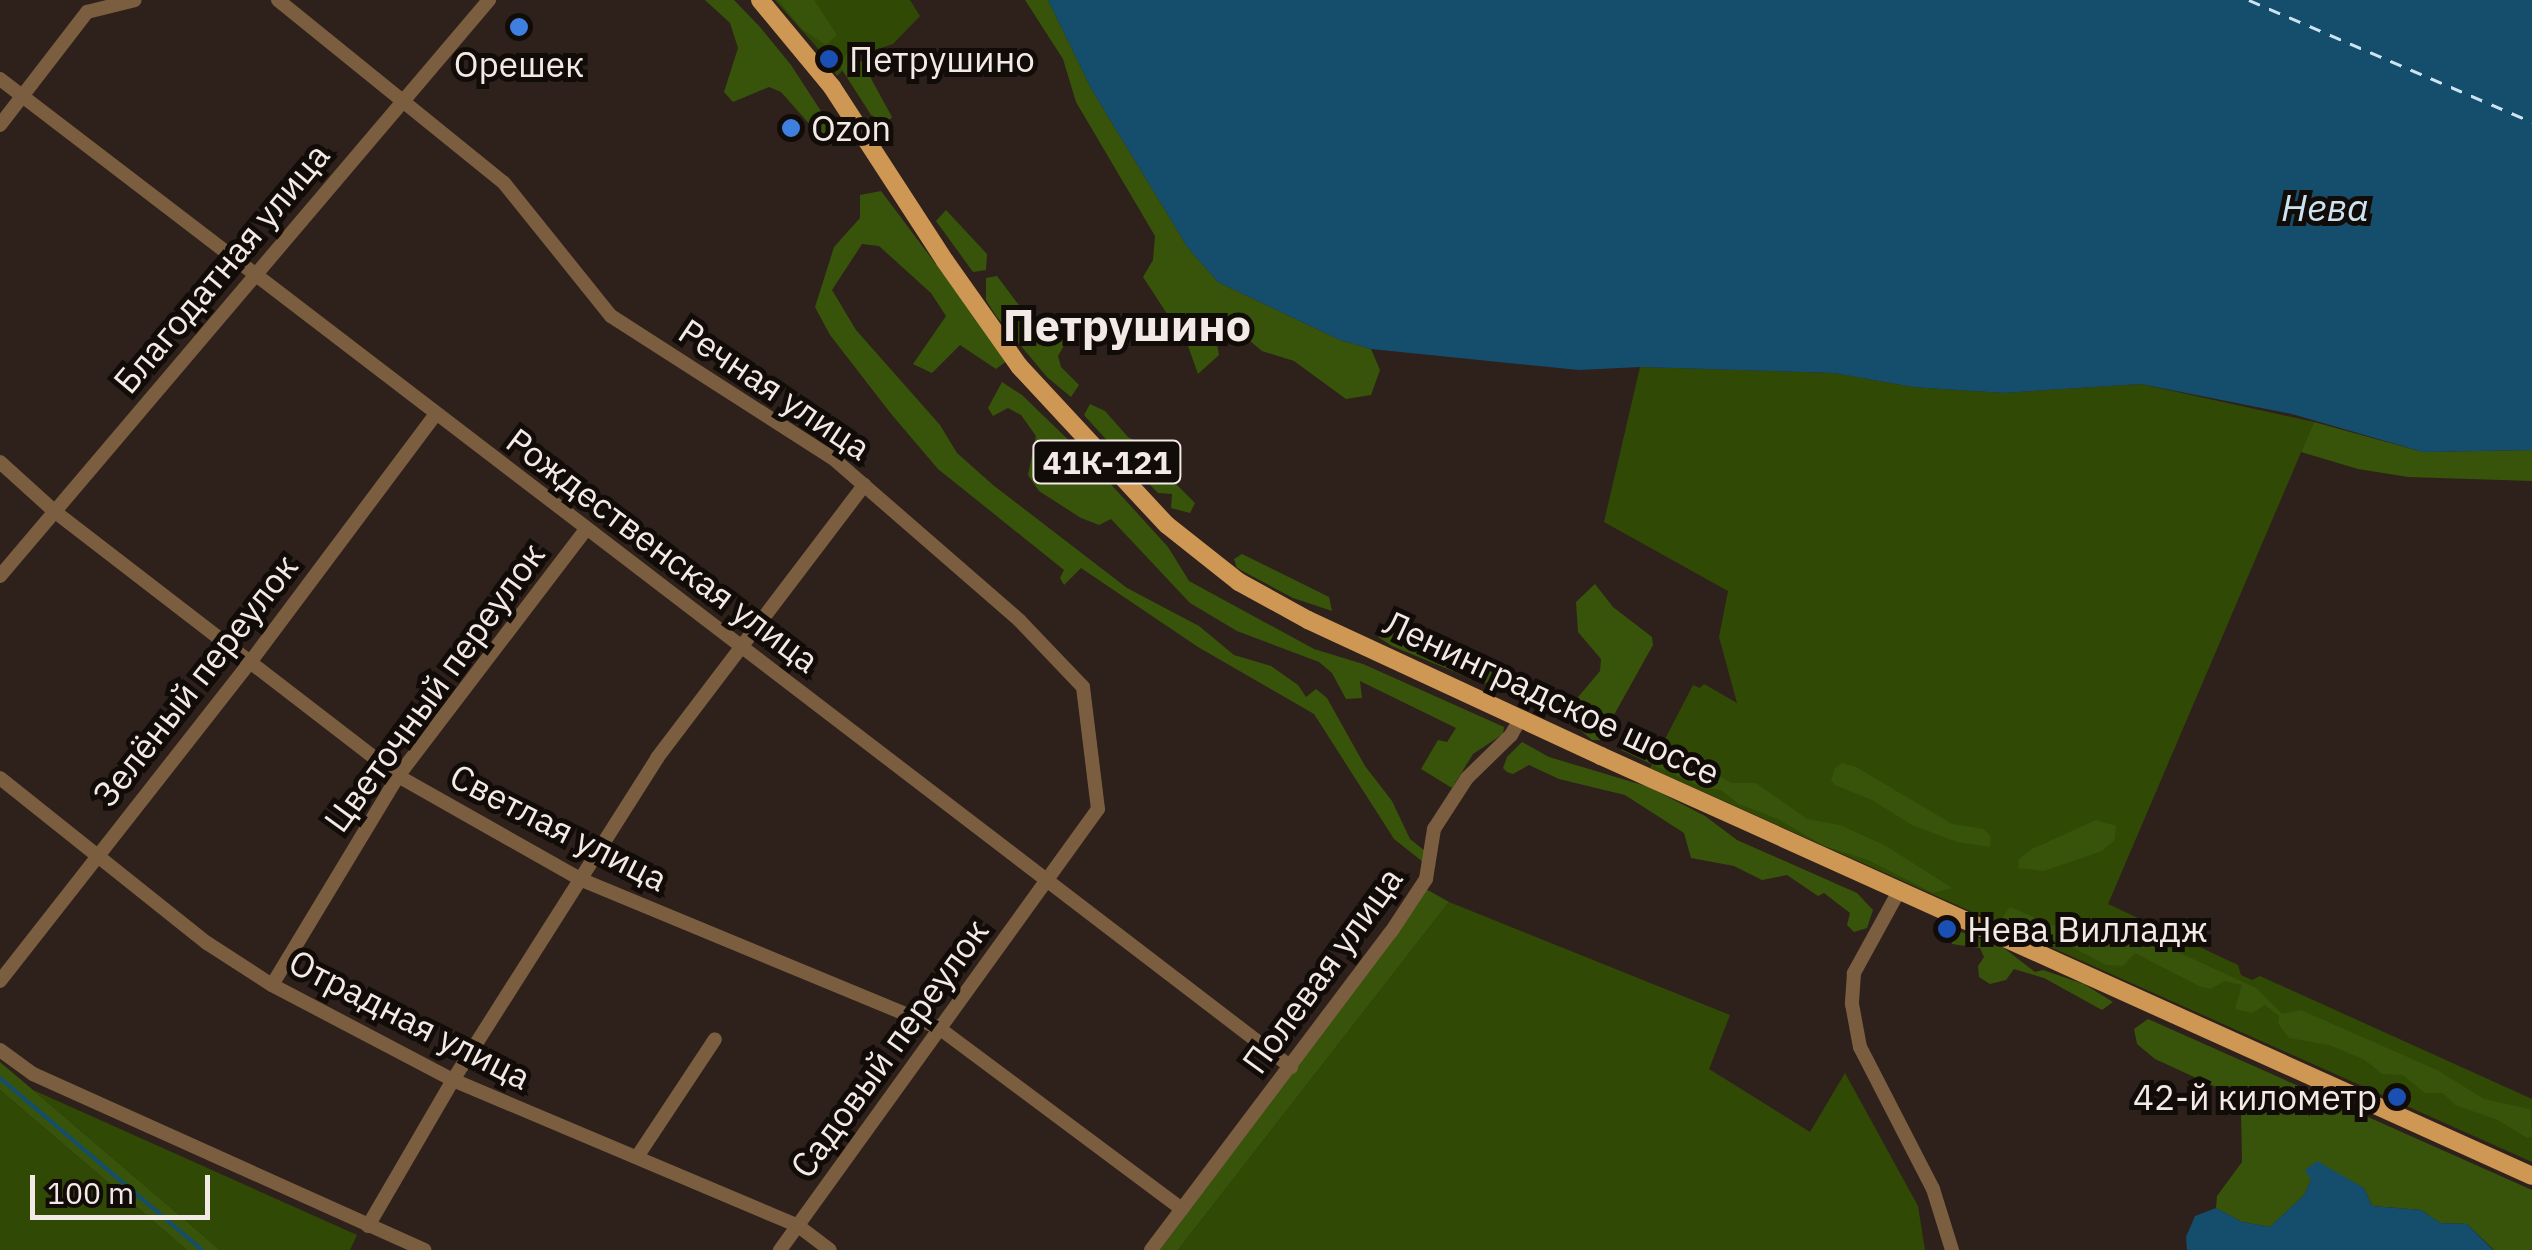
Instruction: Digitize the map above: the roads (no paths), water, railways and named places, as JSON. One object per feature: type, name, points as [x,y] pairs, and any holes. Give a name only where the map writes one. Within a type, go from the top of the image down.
[{"type":"main road","name":"Ленинградское шоссе","points":[[760,0],[832,86],[1009,353],[1178,535],[1263,596],[1520,718],[2532,1176]]},
{"type":"street","points":[[0,124],[24,99],[87,12],[134,0]]},
{"type":"street","name":"Речная улица","points":[[278,0],[504,182],[611,316],[835,460],[1020,620],[1083,687],[1098,809],[1048,884]]},
{"type":"street","name":"Благодатная улица","points":[[0,576],[488,0]]},
{"type":"street","name":"Рождественская улица","points":[[0,79],[1291,1067]]},
{"type":"street","name":"Зелёный переулок","points":[[0,982],[251,661],[436,414]]},
{"type":"street","name":"Светлая улица","points":[[0,462],[54,511],[398,776],[582,880],[939,1028],[1182,1209]]},
{"type":"street","points":[[368,1226],[454,1080],[657,758],[864,485]]},
{"type":"street","name":"Цветочный переулок","points":[[272,985],[398,776],[586,529]]},
{"type":"street","name":"Полевая улица","points":[[1151,1250],[1291,1067],[1426,879],[1434,829],[1466,778],[1511,735],[1520,718]]},
{"type":"street","name":"Отрадная улица","points":[[0,778],[207,943],[272,985],[454,1080],[797,1225],[830,1250]]},
{"type":"street","name":"Садовый переулок","points":[[780,1250],[1048,884]]},
{"type":"street","points":[[1899,891],[1854,974],[1852,1004],[1860,1047],[1934,1189],[1952,1250]]},
{"type":"street","points":[[636,1157],[715,1039]]},
{"type":"street","points":[[0,1050],[33,1074],[424,1250]]},
{"type":"water","name":"Нева","points":[[1048,0],[2532,0],[2532,450],[2423,452],[2292,414],[2141,384],[2003,393],[1913,387],[1834,373],[1640,367],[1579,370],[1371,349],[1340,340],[1218,282],[1188,248],[1092,90]]},
{"type":"water","points":[[2317,1161],[2364,1188],[2372,1206],[2421,1210],[2440,1223],[2467,1224],[2493,1250],[2187,1250],[2186,1237],[2195,1216],[2216,1208],[2242,1222],[2270,1227],[2304,1195],[2311,1180],[2305,1170]]},
{"type":"waterway","points":[[0,1078],[202,1250]]},
{"type":"place","name":"Орешек","points":[[519,27]]},
{"type":"place","name":"Петрушино","points":[[829,59]]},
{"type":"place","name":"Ozon","points":[[791,128]]},
{"type":"place","name":"Нева Вилладж","points":[[1947,929]]},
{"type":"place","name":"42-й километр","points":[[2397,1097]]},
{"type":"district","name":"Петрушино","points":[[1127,325]]}]
